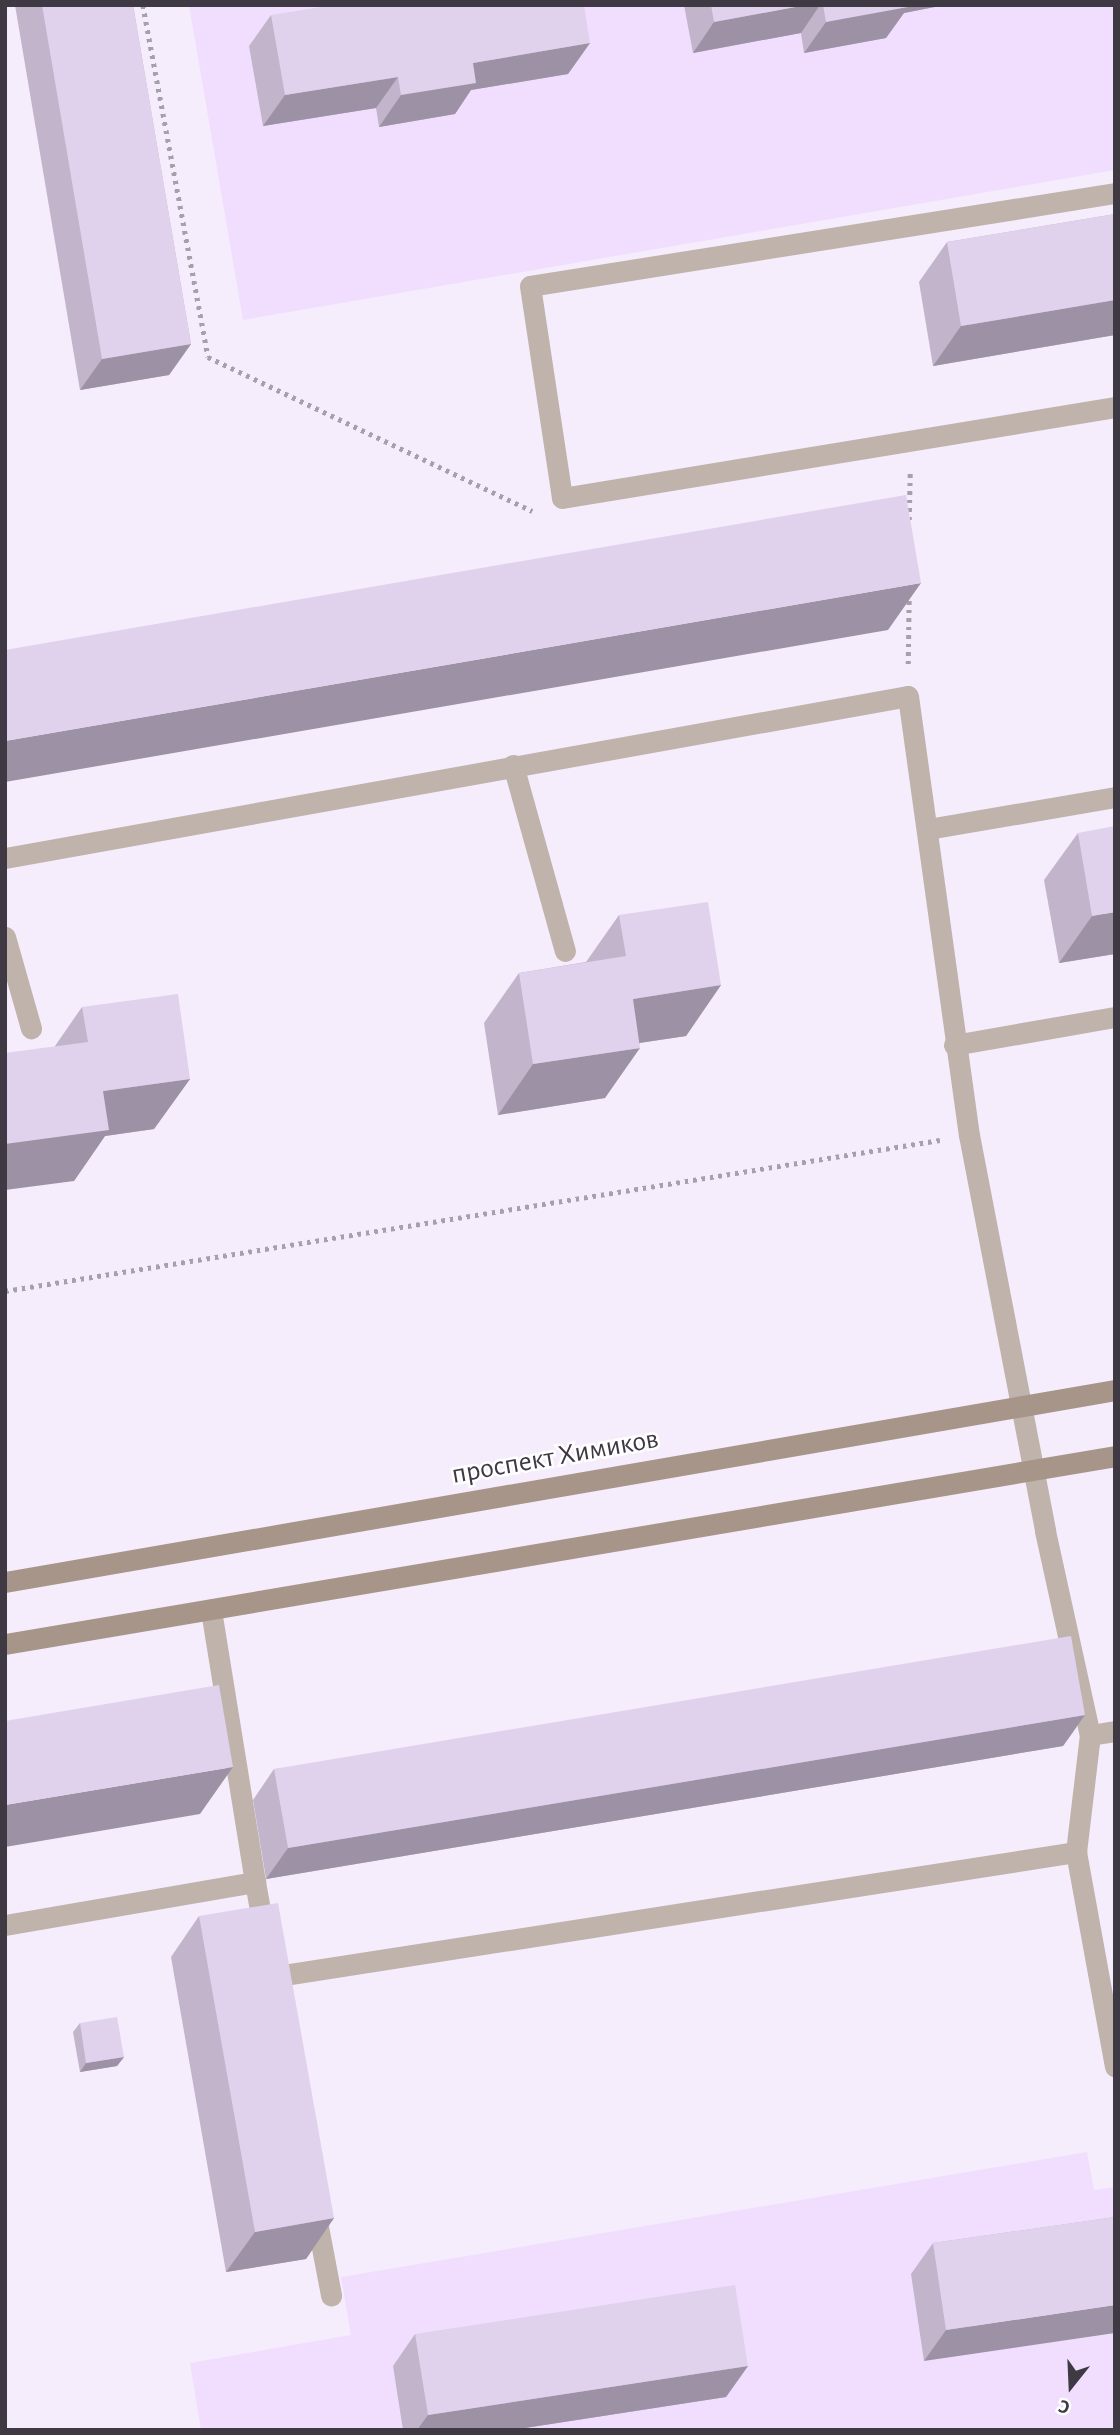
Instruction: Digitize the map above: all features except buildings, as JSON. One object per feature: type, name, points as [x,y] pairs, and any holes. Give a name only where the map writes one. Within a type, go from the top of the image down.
[{"type":"main road","name":"проспект Химиков","points":[[5,1582],[1115,1390]]},
{"type":"main road","points":[[5,1644],[1115,1456]]},
{"type":"lane","points":[[1115,192],[530,286],[562,498],[1115,408]]},
{"type":"lane","points":[[5,858],[908,696],[928,829],[954,1045],[969,1135],[1033,1469],[1090,1735],[1076,1852],[1115,2066]]},
{"type":"lane","points":[[513,765],[565,951]]},
{"type":"lane","points":[[928,829],[1115,797]]},
{"type":"lane","points":[[5,937],[31,1028]]},
{"type":"lane","points":[[954,1045],[1115,1017]]},
{"type":"lane","points":[[211,1610],[276,2003]]},
{"type":"lane","points":[[1090,1735],[1115,1731]]},
{"type":"lane","points":[[271,1977],[1076,1852]]},
{"type":"lane","points":[[5,1925],[255,1882]]},
{"type":"lane","points":[[311,2189],[331,2295]]},
{"type":"path","points":[[143,5],[208,356],[546,517]]},
{"type":"path","points":[[896,472],[910,470],[909,523]]},
{"type":"path","points":[[908,696],[909,590]]},
{"type":"path","points":[[5,1291],[969,1135]]},
{"type":"shaded area","points":[[189,5],[1115,5],[1115,170],[243,320]]},
{"type":"shaded area","points":[[1087,2152],[1094,2190],[1115,2187],[1115,2430],[201,2430],[190,2363],[351,2335],[341,2277]]}]
